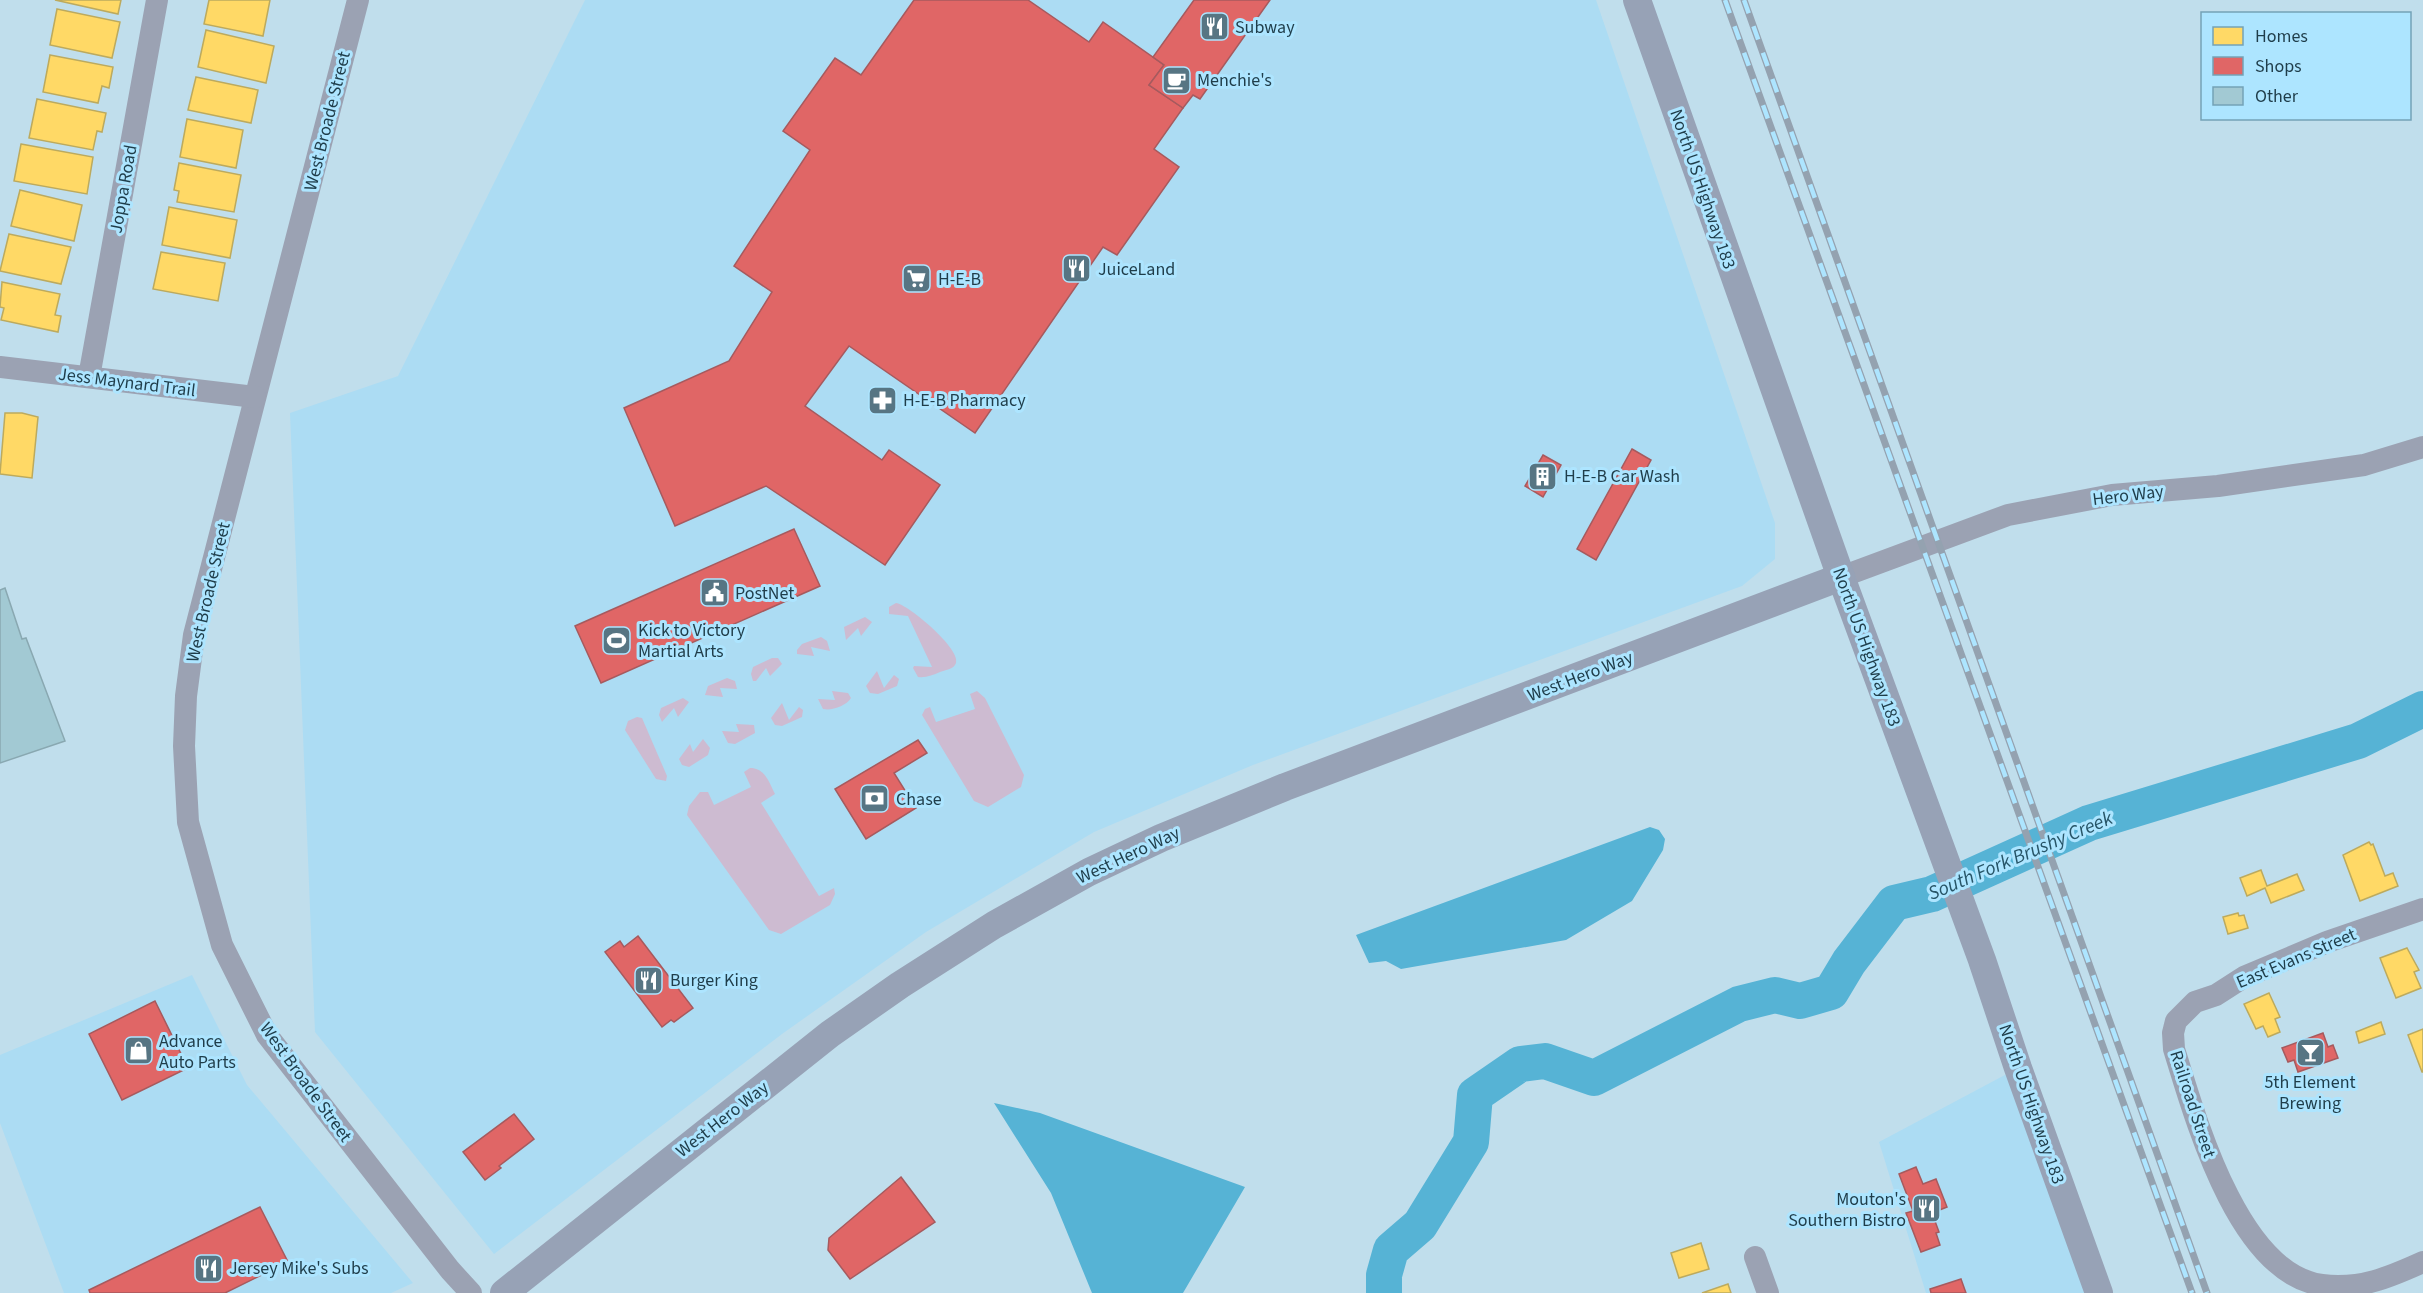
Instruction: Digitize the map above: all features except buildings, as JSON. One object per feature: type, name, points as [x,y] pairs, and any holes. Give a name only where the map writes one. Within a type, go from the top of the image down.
[{"type":"main road","name":"North US Highway 183","points":[[1637,0],[1841,577],[1982,960],[2098,1293]]},
{"type":"main road","name":"West Hero Way","points":[[504,1293],[830,1034],[900,985],[994,925],[1089,872],[1161,838],[1285,787],[1841,577]]},
{"type":"street","name":"Joppa Road","points":[[89,377],[157,0]]},
{"type":"street","name":"West Broade Street","points":[[358,0],[194,634],[186,696],[184,746],[188,822],[222,945],[267,1035],[450,1270],[471,1293]]},
{"type":"street","name":"Jess Maynard Trail","points":[[0,367],[255,397]]},
{"type":"street","name":"Hero Way","points":[[1841,577],[2008,515],[2112,495],[2218,486],[2364,465],[2423,447]]},
{"type":"street","name":"East Evans Street","points":[[2176,1021],[2195,1002],[2216,995],[2244,977],[2327,942],[2423,909]]},
{"type":"street","name":"Railroad Street","points":[[2176,1021],[2173,1033],[2174,1049],[2208,1155],[2227,1191],[2264,1250],[2290,1272],[2321,1285],[2370,1284],[2423,1263]]},
{"type":"street","points":[[1755,1257],[1768,1293]]},
{"type":"shaded area","points":[[585,0],[1596,0],[1775,523],[1775,559],[1742,586],[1253,765],[1094,832],[926,932],[782,1034],[494,1254],[315,1032],[290,413],[398,376]]},
{"type":"shaded area","points":[[896,603],[912,611],[943,638],[955,656],[954,667],[929,676],[918,677],[914,666],[932,667],[908,616],[889,614],[889,607]]},
{"type":"shaded area","points":[[865,617],[872,622],[861,636],[858,628],[846,640],[844,627]]},
{"type":"shaded area","points":[[821,637],[827,641],[830,651],[811,647],[814,656],[797,654],[802,644]]},
{"type":"shaded area","points":[[772,658],[778,658],[782,664],[770,676],[766,668],[756,681],[753,681],[751,674],[753,667]]},
{"type":"shaded area","points":[[877,671],[884,688],[894,675],[899,679],[897,686],[878,694],[870,693],[866,686]]},
{"type":"shaded area","points":[[727,678],[735,681],[737,689],[720,688],[723,697],[705,695],[708,686]]},
{"type":"shaded area","points":[[832,691],[848,693],[851,698],[838,707],[823,709],[818,699],[835,700]]},
{"type":"shaded area","points":[[977,691],[985,698],[1024,775],[1021,787],[988,807],[974,801],[922,715],[925,709],[930,707],[936,722],[975,709],[970,694]]},
{"type":"shaded area","points":[[683,698],[689,702],[678,717],[674,708],[662,722],[659,715],[661,708]]},
{"type":"shaded area","points":[[782,703],[789,720],[799,707],[803,710],[802,717],[782,726],[775,725],[771,718]]},
{"type":"shaded area","points":[[637,717],[642,718],[667,776],[666,781],[656,779],[625,730],[628,721]]},
{"type":"shaded area","points":[[736,724],[754,725],[755,733],[735,744],[728,743],[722,731],[739,732]]},
{"type":"shaded area","points":[[703,739],[710,748],[708,755],[689,767],[682,765],[679,759],[690,744],[693,752]]},
{"type":"shaded area","points":[[750,768],[759,770],[768,780],[775,794],[761,803],[819,896],[834,888],[835,894],[830,905],[781,934],[769,930],[687,815],[689,806],[700,792],[708,792],[714,805],[751,787],[744,772]]},
{"type":"shaded area","points":[[1650,827],[1659,830],[1665,839],[1663,850],[1632,901],[1566,940],[1401,969],[1386,961],[1369,963],[1356,935]]},
{"type":"shaded area","points":[[192,975],[247,1085],[413,1283],[391,1293],[64,1293],[0,1123],[0,1055]]},
{"type":"shaded area","points":[[2018,1068],[2099,1293],[1926,1293],[1879,1142]]},
{"type":"shaded area","points":[[994,1103],[1040,1113],[1245,1187],[1183,1293],[1092,1293],[1051,1193]]},
{"type":"waterway","name":"South Fork Brushy Creek","points":[[1384,1293],[1384,1275],[1391,1250],[1420,1225],[1471,1142],[1475,1095],[1520,1064],[1545,1061],[1594,1078],[1739,1004],[1775,995],[1800,1001],[1831,992],[1849,962],[1894,903],[1932,894],[2089,823],[2358,741],[2423,709]]},
{"type":"railway","points":[[1725,0],[2192,1293]]},
{"type":"railway","points":[[1744,0],[2207,1293]]},
{"type":"place","name":"Subway","points":[[1214,27]]},
{"type":"place","name":"Menchie's","points":[[1176,80]]},
{"type":"place","name":"JuiceLand","points":[[1077,269]]},
{"type":"place","name":"H-E-B","points":[[917,279]]},
{"type":"place","name":"H-E-B Pharmacy","points":[[882,400]]},
{"type":"place","name":"H-E-B Car Wash","points":[[1543,476]]},
{"type":"place","name":"PostNet","points":[[714,593]]},
{"type":"place","name":"Kick to Victory Martial Arts","points":[[617,640]]},
{"type":"place","name":"Chase","points":[[875,799]]},
{"type":"place","name":"Burger King","points":[[649,980]]},
{"type":"place","name":"Advance Auto Parts","points":[[138,1051]]},
{"type":"place","name":"5th Element Brewing","points":[[2310,1053]]},
{"type":"place","name":"Mouton's Southern Bistro","points":[[1927,1209]]},
{"type":"place","name":"Jersey Mike's Subs","points":[[208,1268]]}]
